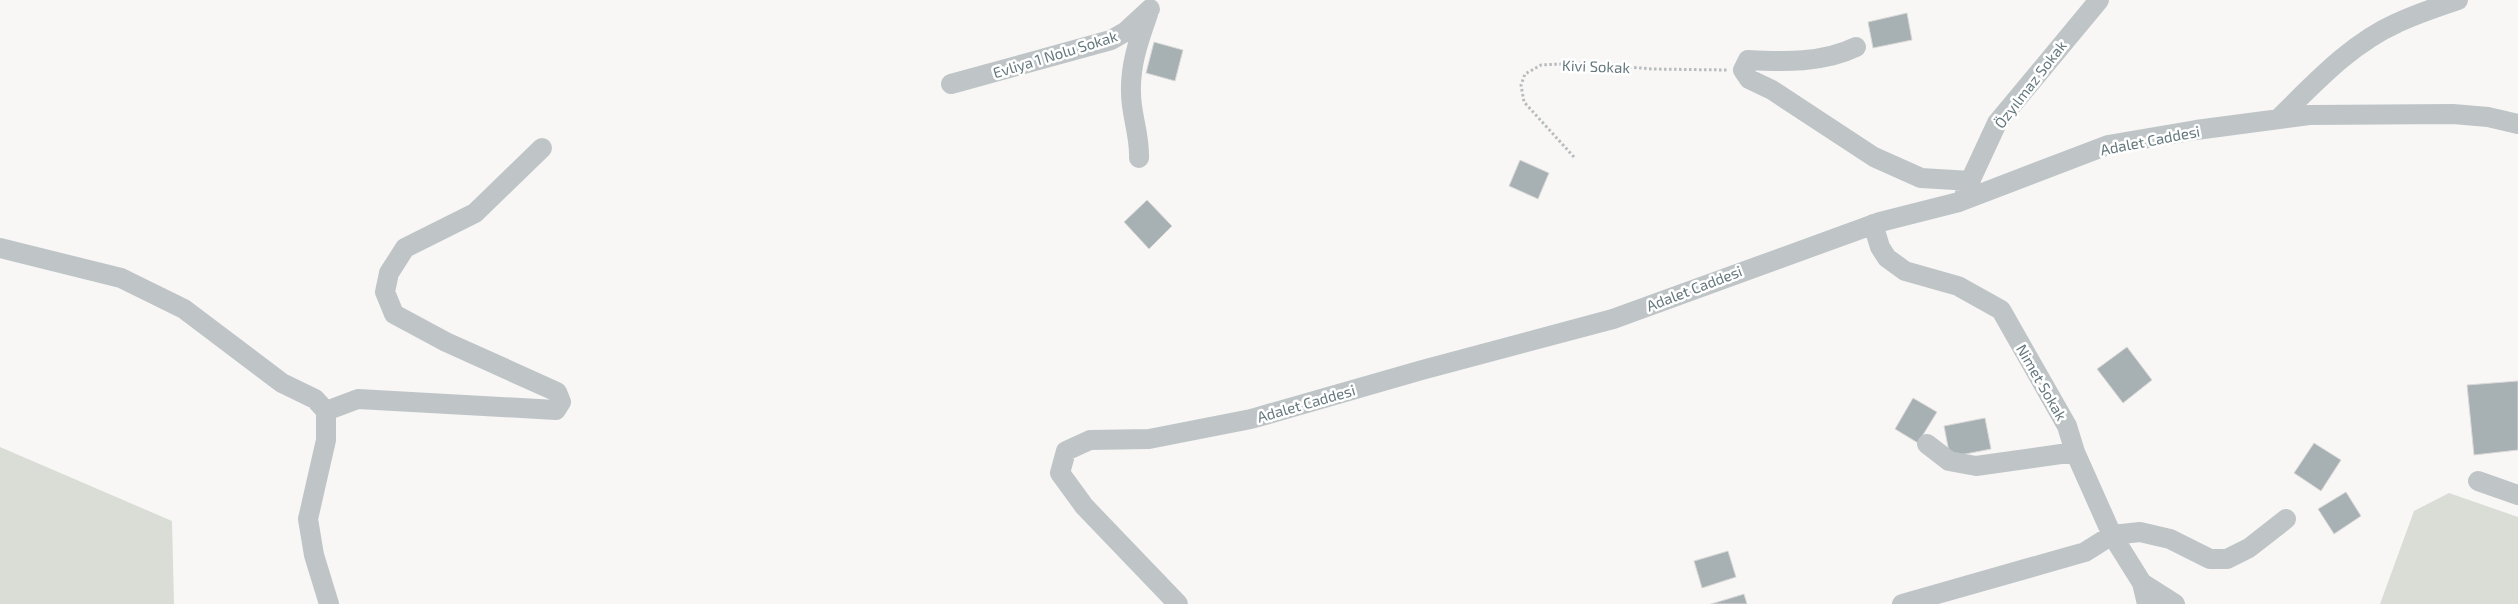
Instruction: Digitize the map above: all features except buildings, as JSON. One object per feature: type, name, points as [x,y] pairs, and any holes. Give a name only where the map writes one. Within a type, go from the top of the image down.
[{"type":"street","name":"Özyılmaz Sokak","points":[[1959,202],[1996,124],[2099,0]]},
{"type":"street","points":[[2278,119],[2336,63],[2372,38],[2396,23],[2458,0]]},
{"type":"street","points":[[1139,158],[1140,141],[1131,94],[1133,58],[1152,5]]},
{"type":"street","name":"Evliya 1 Nolu Sokak","points":[[951,84],[1111,40],[1125,32],[1152,5]]},
{"type":"street","points":[[1856,47],[1841,54],[1786,62],[1748,60],[1743,70],[1748,79],[1772,90],[1874,158],[1921,178],[1971,180]]},
{"type":"street","name":"Adalet Caddesi","points":[[1178,604],[1084,506],[1060,473],[1066,451],[1090,440],[1149,440],[1251,419],[1422,370],[1613,319],[1873,224],[1959,202],[2108,146],[2196,130],[2309,116],[2453,114],[2488,117],[2518,124]]},
{"type":"street","points":[[326,412],[358,399],[556,410],[561,402],[557,392],[446,342],[394,314],[385,292],[389,273],[405,248],[475,213],[542,148]]},
{"type":"street","name":"Nimet Sokak","points":[[1873,224],[1880,247],[1887,258],[1905,271],[1958,286],[2001,310],[2067,426],[2075,452],[2112,535],[2142,583],[2147,604]]},
{"type":"street","points":[[0,248],[122,278],[184,308],[282,383],[315,399],[326,412],[326,440],[308,519],[314,555],[329,604]]},
{"type":"street","points":[[1927,444],[1948,460],[1976,466],[2075,452]]},
{"type":"street","points":[[2478,481],[2518,495]]},
{"type":"street","points":[[1902,604],[2086,552],[2112,535],[2140,532],[2155,535],[2170,539],[2210,559],[2227,559],[2250,548],[2286,519]]},
{"type":"street","points":[[2142,583],[2175,604]]},
{"type":"path","name":"Kivi Sokak","points":[[1574,157],[1524,102],[1522,85],[1525,74],[1541,65],[1583,63],[1652,69],[1743,70]]},
{"type":"shaded area","points":[[0,447],[172,521],[174,604],[0,604]]},
{"type":"shaded area","points":[[2449,493],[2518,517],[2518,604],[2380,604],[2414,511]]}]
